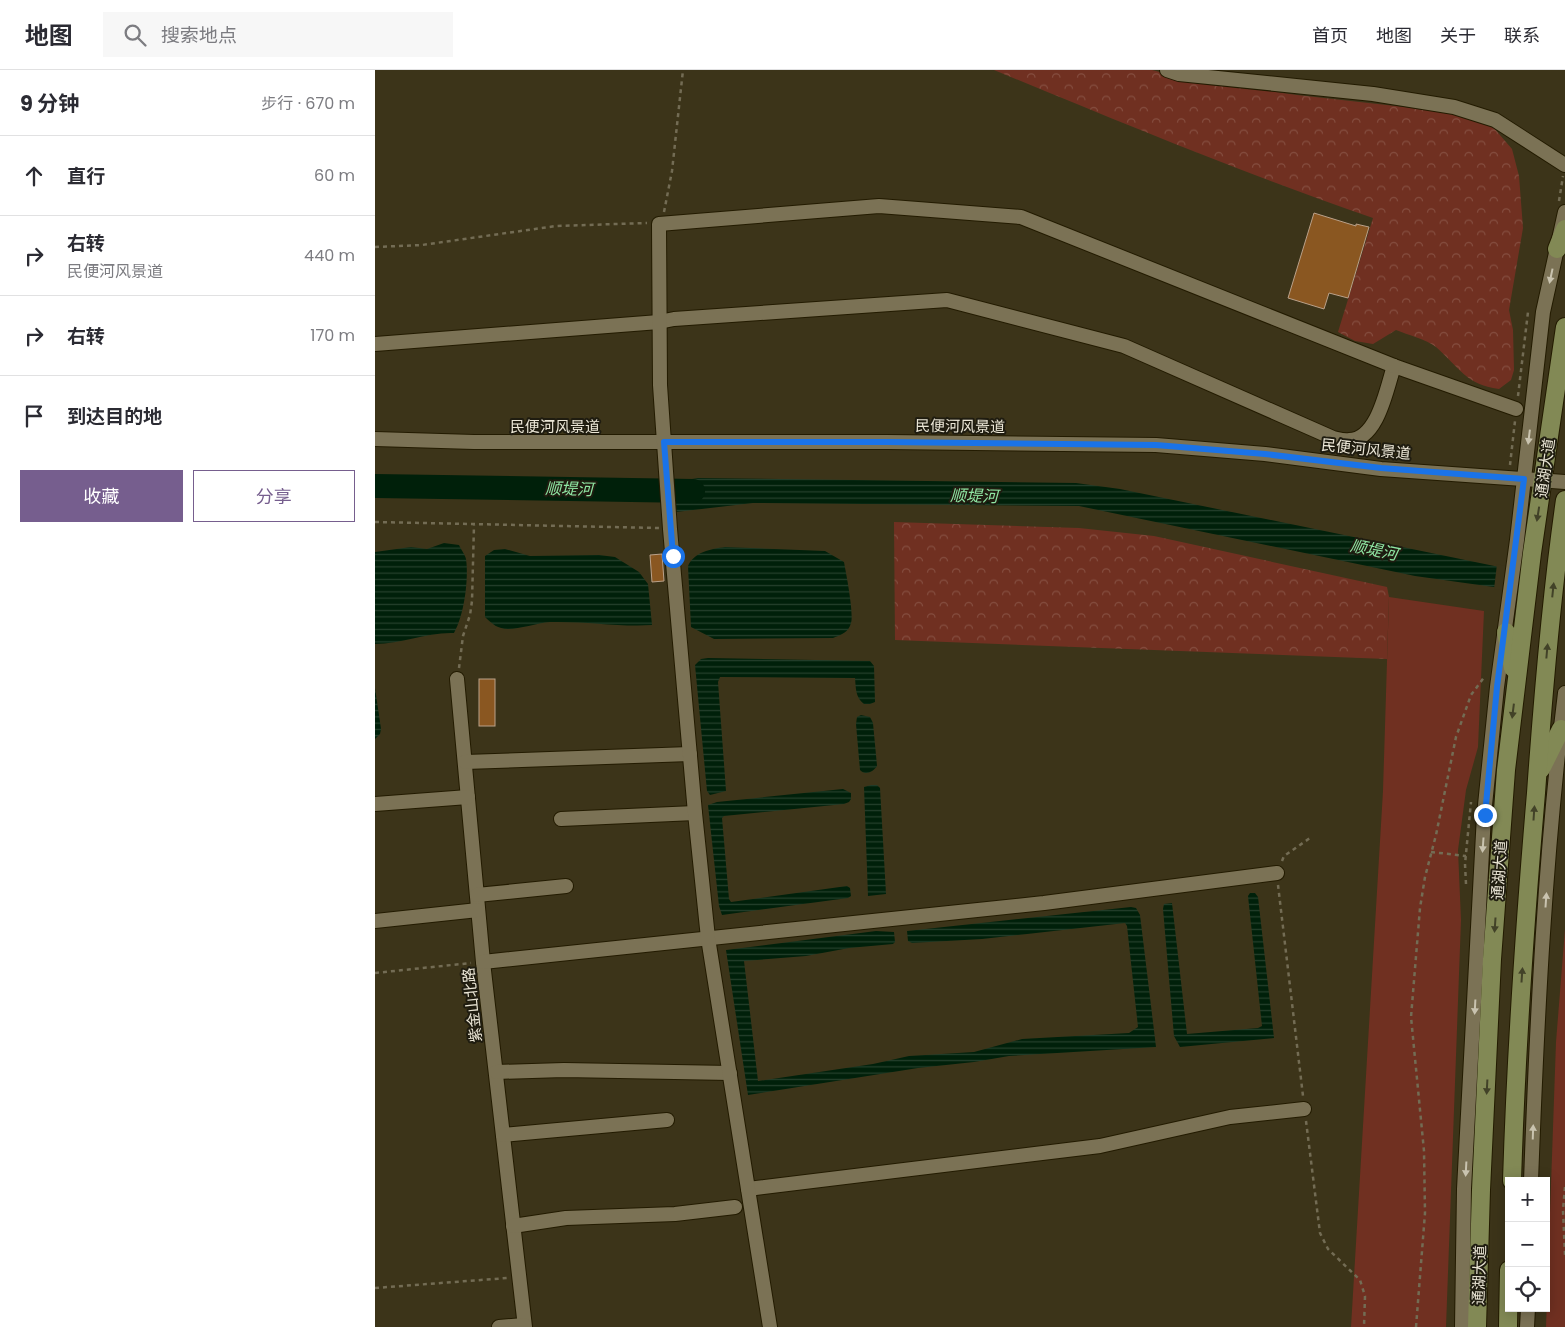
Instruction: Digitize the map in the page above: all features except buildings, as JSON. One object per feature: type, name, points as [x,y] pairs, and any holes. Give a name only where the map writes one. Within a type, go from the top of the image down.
[{"type":"main road","points":[[1557,248],[1565,229]]},
{"type":"main road","name":"通湖大道","points":[[1477,1327],[1481,1190],[1493,959],[1507,770],[1517,683],[1517,608],[1532,553],[1543,480],[1560,395],[1565,328]]},
{"type":"main road","name":"通湖大道","points":[[1512,1177],[1516,1064],[1549,621],[1565,500]]},
{"type":"main road","points":[[1505,632],[1517,683]]},
{"type":"main road","points":[[1537,778],[1561,729]]},
{"type":"main road","name":"通湖大道","points":[[1508,1312],[1508,1327]]},
{"type":"main road","points":[[1509,1312],[1513,1327]]},
{"type":"street","points":[[1167,70],[1179,74],[1373,94],[1454,107],[1495,120],[1565,165]]},
{"type":"street","points":[[770,1327],[708,938],[695,813],[660,385],[659,224],[879,206],[1021,217],[1394,366],[1516,409]]},
{"type":"street","points":[[1461,1327],[1464,1189],[1484,824],[1497,687],[1505,632],[1517,608],[1517,540],[1543,312],[1565,212]]},
{"type":"street","points":[[375,344],[659,322],[673,319],[947,300],[1124,346],[1310,429],[1333,438],[1351,441],[1362,435],[1379,415],[1394,366]]},
{"type":"street","name":"民便河风景道","points":[[375,439],[665,446],[887,442],[1156,445],[1265,454],[1381,468],[1565,482]]},
{"type":"street","name":"紫金山北路","points":[[457,679],[483,962],[524,1326]]},
{"type":"street","points":[[1531,1177],[1535,1064],[1565,693]]},
{"type":"street","points":[[465,762],[690,754]]},
{"type":"street","points":[[375,804],[468,797]]},
{"type":"street","points":[[561,819],[695,813]]},
{"type":"street","points":[[483,962],[1044,903],[1277,873]]},
{"type":"street","points":[[477,895],[566,886]]},
{"type":"street","points":[[375,921],[478,910]]},
{"type":"street","points":[[495,1072],[564,1070],[729,1073]]},
{"type":"street","points":[[748,1189],[1100,1146],[1229,1117],[1304,1109]]},
{"type":"street","points":[[503,1135],[667,1120]]},
{"type":"street","points":[[513,1226],[566,1218],[675,1214],[735,1207]]},
{"type":"street","points":[[1527,1327],[1528,1312]]},
{"type":"street","points":[[499,1327],[524,1326]]},
{"type":"path","points":[[375,247],[422,245],[556,226],[659,224],[666,206],[672,171],[683,70]]},
{"type":"path","points":[[375,522],[474,525],[670,525]]},
{"type":"path","points":[[457,679],[463,636],[470,615],[472,600],[474,525]]},
{"type":"path","points":[[1416,1327],[1425,1213],[1424,1151],[1411,1017],[1421,908],[1425,877],[1456,737],[1471,696],[1489,671]]},
{"type":"path","points":[[1310,838],[1284,856],[1277,873],[1319,1233],[1328,1249],[1362,1283],[1365,1296],[1364,1327]]},
{"type":"path","points":[[1431,852],[1466,856]]},
{"type":"path","points":[[375,973],[483,962]]},
{"type":"path","points":[[1565,1187],[1563,1210],[1565,1255]]},
{"type":"path","points":[[375,1288],[519,1278]]},
{"type":"green space","points":[[994,70],[1152,70],[1191,80],[1297,95],[1458,113],[1493,127],[1512,149],[1519,176],[1523,228],[1509,310],[1513,330],[1514,370],[1511,380],[1499,389],[1478,384],[1464,374],[1432,344],[1396,330],[1373,344],[1355,341],[1338,332],[1373,218],[1230,166]]},
{"type":"green space","points":[[894,522],[1079,528],[1154,536],[1387,587],[1389,597],[1387,659],[895,640]]},
{"type":"green space","points":[[1389,597],[1484,611],[1478,747],[1466,790],[1458,850],[1461,920],[1446,1327],[1351,1327],[1383,791]]},
{"type":"green space","points":[[1565,929],[1565,1327],[1546,1327],[1547,1312],[1550,1312],[1550,1213],[1556,1042]]},
{"type":"water","points":[[698,478],[1076,483],[1120,489],[1509,569],[1565,597],[1415,576],[1079,506],[753,503],[676,512],[673,484]]},
{"type":"water","points":[[444,543],[459,545],[465,555],[467,567],[465,597],[461,617],[454,633],[434,634],[375,644],[375,552],[411,547],[427,549]]},
{"type":"water","points":[[725,547],[825,551],[844,562],[852,618],[847,631],[833,638],[714,639],[691,627],[688,566],[694,557],[699,554]]},
{"type":"water","points":[[505,549],[530,556],[599,555],[615,557],[639,572],[648,584],[652,625],[550,622],[508,629],[495,626],[485,617],[485,556],[494,550]]},
{"type":"water","points":[[701,659],[870,661],[874,666],[875,702],[864,704],[861,701],[857,692],[855,678],[720,677],[718,682],[726,791],[710,795],[707,791],[695,665]]},
{"type":"water","points":[[375,688],[381,729],[380,734],[375,739]]},
{"type":"water","points":[[861,715],[870,717],[873,723],[877,766],[867,773],[860,770],[856,724],[857,717]]},
{"type":"water","points":[[877,785],[880,788],[886,894],[868,896],[864,787]]},
{"type":"water","points":[[843,789],[851,793],[851,799],[844,804],[724,816],[722,818],[729,899],[731,902],[847,886],[850,888],[851,896],[848,898],[722,915],[719,906],[708,805],[717,802]]},
{"type":"water","points":[[1250,893],[1255,893],[1258,897],[1274,1038],[1180,1047],[1174,1036],[1164,904],[1172,903],[1187,1034],[1258,1028],[1262,1026],[1248,896]]},
{"type":"water","points":[[1136,908],[1140,915],[1156,1047],[1009,1056],[918,1068],[748,1095],[726,950],[876,931],[894,932],[895,942],[893,944],[849,948],[806,956],[744,961],[758,1081],[873,1064],[909,1056],[974,1052],[1022,1039],[1129,1033],[1138,1027],[1127,926],[1125,923],[982,939],[912,943],[908,941],[907,931]]},
{"type":"pier","points":[[1497,564],[1509,567],[1565,570],[1565,600],[1494,589]]},
{"type":"waterway","name":"顺堤河","points":[[375,486],[693,491]]},
{"type":"route","points":[[673,556],[664,442],[1156,445],[1265,454],[1381,468],[1524,479],[1497,687],[1485,815]]}]
